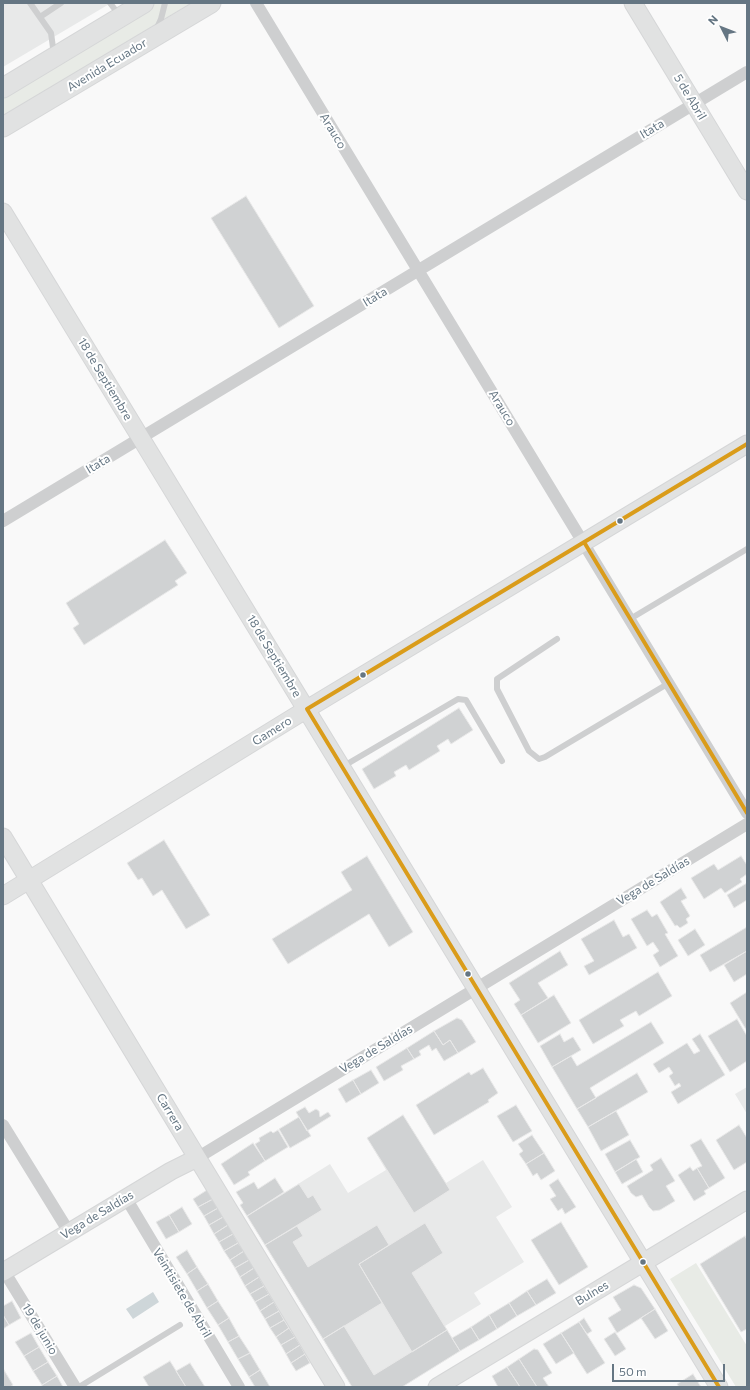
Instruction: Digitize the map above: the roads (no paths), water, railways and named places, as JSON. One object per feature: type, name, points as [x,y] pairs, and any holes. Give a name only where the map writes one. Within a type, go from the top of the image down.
[{"type":"main road","points":[[3,88],[54,57],[115,10],[144,3]]},
{"type":"main road","name":"Avenida Ecuador","points":[[3,127],[211,3]]},
{"type":"street","name":"Arauco","points":[[256,3],[747,813]]},
{"type":"street","name":"5 de Abril","points":[[633,3],[747,190]]},
{"type":"street","name":"Itata","points":[[3,521],[747,72]]},
{"type":"street","name":"18 de Septiembre","points":[[3,212],[719,1387]]},
{"type":"street","name":"Gamero","points":[[3,896],[307,709],[747,444]]},
{"type":"street","name":"Vega de Saldías","points":[[4,1272],[179,1166],[198,1158],[747,824]]},
{"type":"street","name":"Carrera","points":[[3,837],[336,1387]]},
{"type":"street","points":[[3,1125],[69,1232]]},
{"type":"street","name":"Veintisiete de Abril","points":[[126,1198],[239,1387]]},
{"type":"street","name":"Bulnes","points":[[437,1387],[747,1200]]},
{"type":"street","name":"19 de junio","points":[[4,1272],[75,1387]]},
{"type":"lane","points":[[30,3],[50,33],[54,57]]},
{"type":"lane","points":[[40,17],[61,3]]},
{"type":"lane","points":[[148,41],[156,31],[161,20],[165,3]]},
{"type":"lane","points":[[630,619],[747,548]]},
{"type":"lane","points":[[557,639],[497,679],[497,689],[525,744],[529,751],[539,759],[545,757],[669,683]]},
{"type":"lane","points":[[342,767],[458,699],[466,700],[502,761]]},
{"type":"lane","points":[[79,1387],[180,1325]]}]
